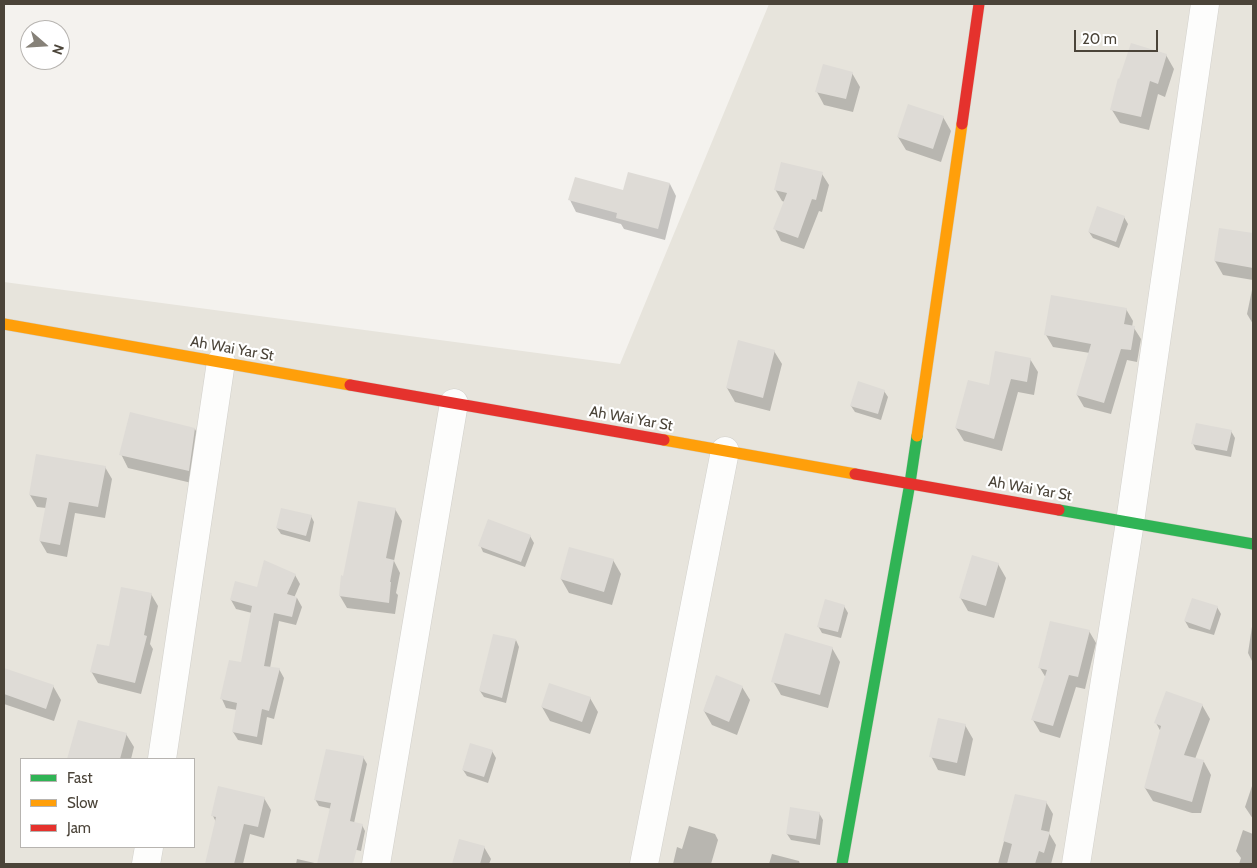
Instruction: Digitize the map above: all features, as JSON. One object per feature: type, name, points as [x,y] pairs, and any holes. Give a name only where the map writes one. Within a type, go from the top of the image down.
[{"type":"street","points":[[842,864],[910,483],[979,4]]},
{"type":"street","points":[[1076,864],[1130,522],[1205,4]]},
{"type":"street","name":"Ah Wai Yar St","points":[[4,324],[1253,544]]},
{"type":"street","points":[[162,758],[221,362]]},
{"type":"street","points":[[376,864],[454,404]]},
{"type":"street","points":[[644,864],[725,451]]},
{"type":"street","points":[[146,864],[149,848]]},
{"type":"shaded area","points":[[769,4],[1253,4],[1253,864],[4,864],[4,282],[620,364]]},
{"type":"building","points":[[1131,43],[1167,54],[1158,84],[1150,81],[1141,117],[1110,110],[1118,78]]},
{"type":"building","points":[[823,64],[853,72],[846,99],[815,92]]},
{"type":"building","points":[[908,104],[944,116],[933,149],[897,137]]},
{"type":"building","points":[[781,162],[823,172],[816,200],[812,199],[798,238],[773,229],[787,193],[774,190]]},
{"type":"building","points":[[628,172],[670,183],[658,229],[616,218],[617,213],[568,200],[575,177],[623,190]]},
{"type":"building","points":[[1097,206],[1125,216],[1116,242],[1088,232]]},
{"type":"building","points":[[1219,228],[1253,233],[1253,268],[1214,261]]},
{"type":"building","points":[[1051,295],[1127,308],[1124,324],[1135,326],[1131,350],[1121,349],[1104,403],[1076,395],[1091,344],[1044,335]]},
{"type":"building","points":[[738,340],[775,350],[763,398],[726,388]]},
{"type":"building","points":[[995,351],[1031,358],[1027,382],[1011,379],[994,439],[955,428],[968,380],[989,385]]},
{"type":"building","points":[[858,381],[885,390],[878,414],[850,406]]},
{"type":"building","points":[[130,412],[195,428],[189,471],[119,455]]},
{"type":"building","points":[[1196,423],[1232,430],[1227,451],[1191,444]]},
{"type":"building","points":[[36,454],[106,466],[98,507],[69,502],[60,545],[39,541],[47,498],[29,495]]},
{"type":"building","points":[[358,501],[396,508],[386,558],[394,560],[389,603],[339,596],[341,575],[343,576]]},
{"type":"building","points":[[281,508],[312,515],[306,536],[276,528]]},
{"type":"building","points":[[488,519],[531,535],[521,562],[478,546]]},
{"type":"building","points":[[569,547],[614,559],[604,592],[560,579]]},
{"type":"building","points":[[972,555],[999,563],[986,606],[959,598]]},
{"type":"building","points":[[264,560],[296,574],[287,594],[297,597],[292,617],[274,613],[264,666],[280,668],[269,711],[262,709],[257,737],[232,732],[237,703],[220,699],[229,660],[241,662],[252,606],[230,600],[235,581],[257,587]]},
{"type":"building","points":[[121,587],[152,593],[144,635],[147,636],[135,683],[90,672],[97,644],[109,646]]},
{"type":"building","points":[[1192,598],[1218,606],[1210,630],[1184,621]]},
{"type":"building","points":[[825,599],[845,605],[838,632],[817,627]]},
{"type":"building","points":[[1050,621],[1090,630],[1078,677],[1069,675],[1053,726],[1031,720],[1047,670],[1038,668]]},
{"type":"building","points":[[785,633],[833,647],[820,695],[771,682]]},
{"type":"building","points":[[493,634],[516,639],[502,698],[479,691]]},
{"type":"building","points":[[4,668],[54,685],[46,709],[4,694]]},
{"type":"building","points":[[716,675],[743,686],[729,722],[703,711]]},
{"type":"building","points":[[549,683],[591,697],[582,722],[541,707]]},
{"type":"building","points":[[1166,691],[1203,704],[1184,755],[1204,760],[1192,802],[1144,788],[1161,726],[1154,723]]},
{"type":"building","points":[[938,718],[966,724],[957,763],[929,757]]},
{"type":"building","points":[[78,720],[127,733],[120,758],[67,758]]},
{"type":"building","points":[[470,743],[493,750],[484,777],[462,770]]},
{"type":"building","points":[[326,749],[364,756],[350,821],[363,824],[353,864],[317,864],[331,803],[314,800]]},
{"type":"building","points":[[218,786],[265,797],[258,827],[244,824],[234,864],[205,864],[216,817],[211,816]]},
{"type":"building","points":[[1015,794],[1047,801],[1041,830],[1050,832],[1044,853],[1039,851],[1035,864],[1007,864],[1012,844],[1003,841]]},
{"type":"building","points":[[790,807],[820,812],[816,839],[786,834]]},
{"type":"building","points":[[459,839],[485,846],[480,864],[452,864]]},
{"type":"traffic: fast","points":[[842,864],[917,436]]},
{"type":"traffic: fast","points":[[1059,510],[1253,544]]},
{"type":"traffic: slow","points":[[917,436],[962,124]]},
{"type":"traffic: slow","points":[[4,324],[350,385]]},
{"type":"traffic: slow","points":[[664,440],[855,474]]},
{"type":"traffic: jam","points":[[962,124],[979,4]]},
{"type":"traffic: jam","points":[[350,385],[664,440]]},
{"type":"traffic: jam","points":[[855,474],[1059,510]]}]
